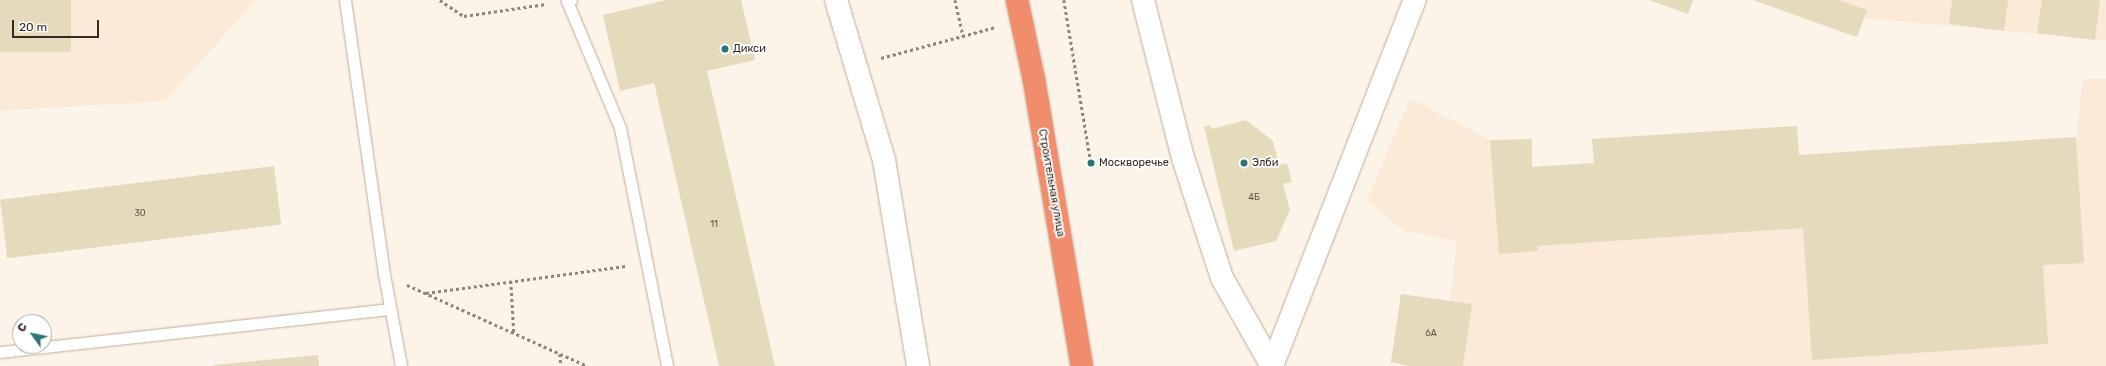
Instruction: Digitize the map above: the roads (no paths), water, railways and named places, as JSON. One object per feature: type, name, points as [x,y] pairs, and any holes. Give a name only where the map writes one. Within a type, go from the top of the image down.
[{"type":"highway","name":"Строительная улица","points":[[1017,0],[1034,80],[1082,366]]},
{"type":"street","points":[[836,0],[884,160],[918,366]]},
{"type":"street","points":[[1143,0],[1182,158],[1222,278],[1272,366]]},
{"type":"street","points":[[1272,366],[1415,0]]},
{"type":"lane","points":[[345,0],[384,274],[401,366]]},
{"type":"lane","points":[[569,1],[620,128],[667,366]]},
{"type":"lane","points":[[0,352],[390,309]]},
{"type":"place","name":"Дикси","points":[[725,49]]},
{"type":"place","name":"Москворечье","points":[[1091,163]]},
{"type":"place","name":"Элби","points":[[1244,163]]}]
